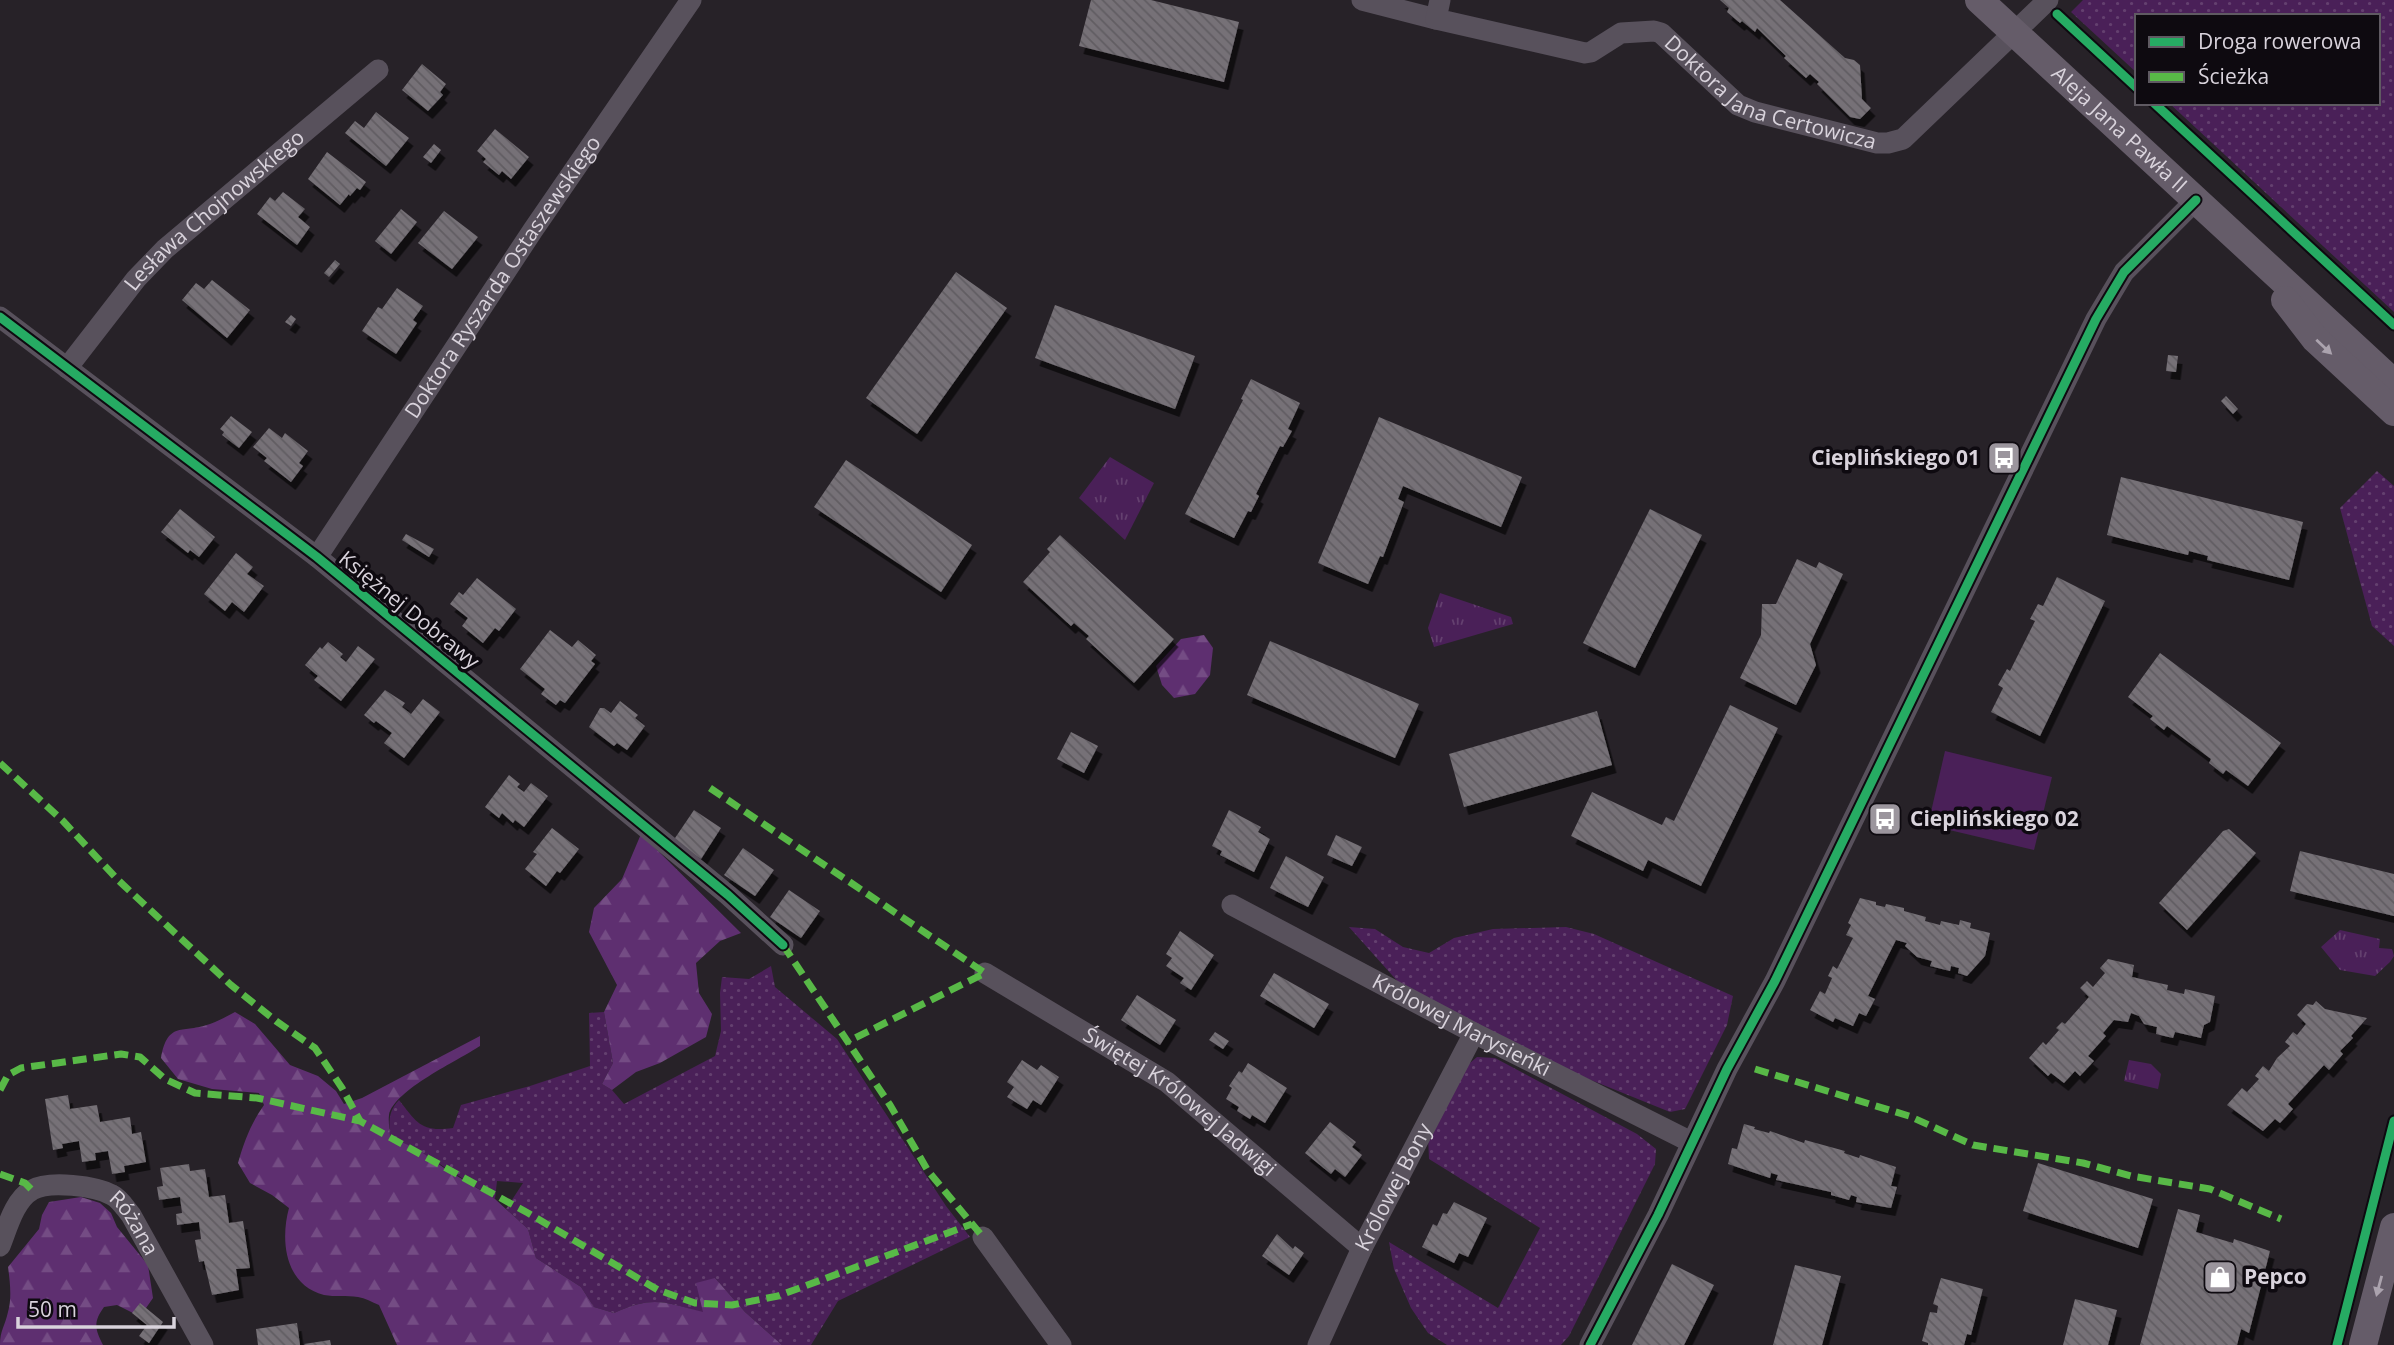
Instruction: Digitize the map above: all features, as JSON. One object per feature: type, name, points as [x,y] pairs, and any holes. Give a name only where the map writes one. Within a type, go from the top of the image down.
[{"type":"street","name":"Doktora Ryszarda Ostaszewskiego","points":[[317,557],[526,241],[691,0]]},
{"type":"street","name":"Doktora Jana Certowicza","points":[[1362,0],[1438,10],[1585,53],[1621,33],[1654,31],[1661,33],[1738,105],[1755,112],[1888,143],[1903,139],[2014,33]]},
{"type":"street","name":"Aleja Jana Pawła II","points":[[1979,0],[2394,383]]},
{"type":"street","points":[[2014,33],[2048,0]]},
{"type":"street","name":"Lesława Chojnowskiego","points":[[67,368],[136,279],[165,249],[378,70]]},
{"type":"street","points":[[1590,1345],[1775,981],[2101,309],[2124,272],[2196,200]]},
{"type":"street","name":"Aleja Jana Pawła II","points":[[2254,254],[2315,339],[2394,412]]},
{"type":"street","name":"Księżnej Dobrawy","points":[[0,317],[317,557],[727,895],[783,945]]},
{"type":"street","name":"Królowej Marysieńki","points":[[1232,905],[1474,1033],[1691,1142]]},
{"type":"street","name":"Świętej Królowej Jadwigi","points":[[985,973],[1167,1083],[1362,1248]]},
{"type":"street","name":"Królowej Bony","points":[[1318,1345],[1362,1248],[1474,1033]]},
{"type":"street","name":"Różana","points":[[0,1246],[20,1202],[32,1190],[59,1185],[103,1190],[116,1196],[131,1215],[203,1345]]},
{"type":"street","points":[[2363,1345],[2394,1227]]},
{"type":"street","points":[[983,1237],[1061,1345]]},
{"type":"green space","points":[[2083,0],[2394,0],[2394,312],[2171,105],[2380,105],[2380,14],[2135,14],[2135,71],[2071,12]]},
{"type":"green space","points":[[1110,457],[1154,483],[1125,540],[1079,498]]},
{"type":"green space","points":[[2377,471],[2394,486],[2394,646],[2372,626],[2340,508]]},
{"type":"green space","points":[[1440,593],[1511,617],[1513,624],[1434,647],[1428,628]]},
{"type":"green space","points":[[1204,635],[1213,648],[1210,675],[1195,694],[1174,698],[1162,685],[1156,666],[1181,639]]},
{"type":"green space","points":[[1945,751],[2052,777],[2034,850],[1928,825]]},
{"type":"green space","points":[[641,834],[741,933],[720,941],[696,963],[699,993],[712,1014],[706,1037],[660,1063],[636,1072],[612,1090],[602,1084],[613,1063],[604,1012],[617,985],[589,932],[594,908],[622,879]]},
{"type":"green space","points":[[1349,927],[1375,929],[1403,947],[1429,953],[1454,938],[1493,929],[1566,927],[1594,934],[1733,996],[1727,1025],[1685,1109],[1670,1112],[1489,1039],[1408,993]]},
{"type":"green space","points":[[2340,930],[2380,939],[2379,948],[2392,949],[2394,956],[2375,976],[2340,970],[2321,947]]},
{"type":"green space","points":[[771,966],[775,987],[837,1039],[946,1206],[970,1237],[838,1301],[811,1345],[782,1345],[745,1312],[715,1278],[704,1313],[659,1302],[639,1304],[614,1313],[594,1307],[581,1287],[536,1258],[528,1229],[506,1209],[523,1183],[497,1181],[495,1199],[430,1158],[390,1137],[391,1113],[399,1100],[421,1124],[434,1129],[453,1128],[461,1105],[590,1066],[589,1013],[604,1012],[613,1063],[602,1084],[612,1090],[624,1104],[715,1056],[721,1031],[722,977],[749,979]]},
{"type":"green space","points":[[235,1012],[255,1024],[290,1065],[318,1076],[336,1091],[344,1104],[362,1098],[480,1036],[480,1046],[428,1076],[393,1105],[389,1115],[390,1137],[417,1149],[495,1199],[528,1229],[536,1258],[581,1287],[594,1307],[614,1313],[639,1304],[658,1302],[703,1312],[696,1283],[715,1278],[745,1312],[782,1345],[397,1345],[379,1305],[358,1297],[324,1295],[311,1290],[293,1272],[288,1260],[285,1234],[289,1208],[250,1183],[238,1163],[248,1133],[264,1105],[259,1093],[212,1089],[178,1079],[161,1058],[172,1033],[210,1024]]},
{"type":"green space","points":[[1477,1057],[1495,1058],[1637,1134],[1656,1149],[1655,1164],[1569,1336],[1561,1345],[1447,1345],[1428,1333],[1411,1308],[1394,1269],[1389,1242],[1498,1308],[1540,1228],[1429,1159],[1428,1137],[1464,1068]]},
{"type":"green space","points":[[2129,1060],[2151,1064],[2161,1074],[2158,1089],[2124,1081]]},
{"type":"green space","points":[[81,1197],[100,1203],[111,1213],[117,1227],[148,1265],[153,1298],[146,1308],[133,1313],[117,1305],[104,1307],[96,1326],[103,1345],[0,1345],[10,1301],[8,1267],[39,1229],[49,1202]]},
{"type":"building","points":[[1091,0],[1151,0],[1239,22],[1224,82],[1079,46]]},
{"type":"building","points":[[1720,0],[1780,0],[1845,58],[1860,65],[1862,99],[1871,108],[1860,119],[1850,117],[1817,84],[1819,82],[1810,74],[1806,78],[1757,28],[1755,32],[1727,12],[1729,8]]},
{"type":"building","points":[[422,64],[446,84],[440,92],[443,95],[428,111],[402,90]]},
{"type":"building","points":[[376,112],[409,138],[386,166],[345,133],[355,121],[364,128]]},
{"type":"building","points":[[495,129],[529,157],[511,179],[502,171],[499,175],[483,162],[486,159],[477,151]]},
{"type":"building","points":[[434,144],[441,150],[431,163],[423,157]]},
{"type":"building","points":[[327,152],[366,182],[360,190],[357,188],[350,196],[349,194],[340,205],[308,179]]},
{"type":"building","points":[[283,192],[305,209],[298,217],[310,227],[297,245],[257,214],[270,197],[275,201]]},
{"type":"building","points":[[401,209],[417,222],[391,254],[375,241]]},
{"type":"building","points":[[444,211],[478,237],[452,269],[418,243]]},
{"type":"building","points":[[335,260],[340,264],[329,277],[324,273]]},
{"type":"building","points":[[956,272],[1007,308],[917,434],[866,398]]},
{"type":"building","points":[[212,280],[250,310],[227,338],[182,300],[196,283],[204,289]]},
{"type":"building","points":[[397,288],[423,306],[413,320],[417,323],[396,354],[362,331],[378,307],[382,309]]},
{"type":"building","points":[[1055,305],[1195,356],[1175,409],[1035,358]]},
{"type":"building","points":[[291,315],[296,319],[291,326],[285,322]]},
{"type":"building","points":[[2168,355],[2178,356],[2176,372],[2166,371]]},
{"type":"building","points":[[1251,379],[1300,403],[1288,429],[1292,431],[1283,447],[1280,446],[1256,494],[1259,496],[1251,512],[1248,511],[1234,538],[1185,514]]},
{"type":"building","points":[[2226,396],[2238,409],[2233,414],[2221,401]]},
{"type":"building","points":[[231,416],[252,432],[239,448],[222,435],[224,432],[220,429]]},
{"type":"building","points":[[1379,417],[1522,477],[1501,527],[1403,486],[1398,499],[1404,502],[1383,557],[1380,556],[1368,584],[1318,563]]},
{"type":"building","points":[[269,428],[282,438],[285,433],[308,451],[299,463],[303,466],[291,482],[264,461],[267,458],[253,447]]},
{"type":"building","points":[[846,460],[972,545],[941,592],[814,507]]},
{"type":"building","points":[[2121,477],[2303,522],[2289,580],[2207,560],[2208,556],[2189,551],[2188,555],[2107,535]]},
{"type":"building","points":[[180,509],[215,537],[199,557],[190,550],[188,553],[161,532]]},
{"type":"building","points":[[1650,509],[1702,535],[1635,668],[1583,643]]},
{"type":"building","points":[[406,534],[434,549],[429,557],[402,540]]},
{"type":"building","points":[[1060,535],[1174,639],[1134,683],[1086,639],[1089,636],[1074,623],[1071,626],[1023,582],[1050,552],[1047,549]]},
{"type":"building","points":[[236,553],[253,567],[247,574],[264,586],[244,612],[232,602],[225,611],[204,594]]},
{"type":"building","points":[[1797,559],[1816,568],[1819,562],[1843,574],[1810,644],[1816,665],[1796,705],[1740,678],[1761,635],[1762,604],[1776,604]]},
{"type":"building","points":[[2057,577],[2105,601],[2040,736],[1991,712],[2003,688],[1998,685],[2007,669],[2010,671],[2035,621],[2030,619],[2038,604],[2043,606]]},
{"type":"building","points":[[477,578],[516,609],[499,631],[495,628],[483,643],[462,626],[468,618],[450,604],[459,592],[463,595]]},
{"type":"building","points":[[550,630],[572,647],[578,640],[596,655],[591,661],[595,664],[565,703],[560,700],[556,705],[541,694],[545,689],[520,669]]},
{"type":"building","points":[[1270,641],[1419,704],[1395,758],[1247,695]]},
{"type":"building","points":[[328,642],[343,654],[340,657],[346,662],[358,646],[375,659],[341,701],[314,680],[318,676],[305,665],[320,647],[322,649]]},
{"type":"building","points":[[2160,653],[2281,743],[2248,786],[2226,770],[2223,774],[2209,763],[2211,759],[2167,726],[2164,730],[2150,719],[2153,716],[2128,697]]},
{"type":"building","points":[[385,690],[405,703],[402,707],[411,714],[423,699],[440,712],[404,758],[384,743],[392,733],[364,715]]},
{"type":"building","points":[[620,701],[638,715],[635,718],[645,726],[627,750],[617,743],[614,746],[589,727],[600,708],[611,713]]},
{"type":"building","points":[[1730,705],[1778,728],[1701,886],[1648,860],[1643,871],[1571,836],[1592,792],[1662,825],[1666,817],[1674,821]]},
{"type":"building","points":[[1597,711],[1612,765],[1464,807],[1449,754]]},
{"type":"building","points":[[1071,732],[1098,746],[1084,773],[1057,759]]},
{"type":"building","points":[[509,775],[520,784],[517,787],[524,792],[531,783],[548,796],[524,827],[515,820],[513,823],[502,813],[499,818],[485,807]]},
{"type":"building","points":[[694,810],[721,828],[701,859],[673,841]]},
{"type":"building","points":[[1229,810],[1261,827],[1258,832],[1270,839],[1254,872],[1220,855],[1222,851],[1212,846]]},
{"type":"building","points":[[552,828],[579,849],[546,886],[525,869],[537,854],[533,852]]},
{"type":"building","points":[[2229,829],[2256,853],[2187,930],[2159,903],[2223,831]]},
{"type":"building","points":[[1336,835],[1362,847],[1352,866],[1327,855]]},
{"type":"building","points":[[743,848],[774,870],[755,896],[724,875]]},
{"type":"building","points":[[2300,851],[2394,874],[2394,916],[2290,891]]},
{"type":"building","points":[[1286,856],[1324,877],[1308,907],[1270,888]]},
{"type":"building","points":[[789,890],[820,911],[801,938],[770,917]]},
{"type":"building","points":[[1860,898],[1876,902],[1876,905],[1904,908],[1904,911],[1926,917],[1925,921],[1940,925],[1941,921],[1959,925],[1960,920],[1971,923],[1970,928],[1990,933],[1985,956],[1967,976],[1958,973],[1959,968],[1951,966],[1950,971],[1930,966],[1932,961],[1917,957],[1905,946],[1907,943],[1896,940],[1868,996],[1875,999],[1866,1016],[1859,1013],[1853,1026],[1835,1018],[1833,1022],[1810,1010],[1820,991],[1825,994],[1832,978],[1828,976],[1833,966],[1837,969],[1853,938],[1846,935],[1851,925],[1848,923]]},
{"type":"building","points":[[1180,931],[1214,955],[1191,990],[1180,983],[1184,978],[1166,966],[1172,958],[1166,954]]},
{"type":"building","points":[[2108,959],[2134,965],[2132,977],[2168,985],[2167,990],[2184,994],[2185,989],[2215,996],[2210,1022],[2204,1025],[2201,1038],[2175,1032],[2173,1038],[2156,1034],[2157,1027],[2144,1024],[2139,1016],[2131,1013],[2128,1022],[2114,1020],[2103,1033],[2106,1036],[2088,1056],[2094,1061],[2080,1076],[2075,1071],[2064,1083],[2051,1073],[2048,1076],[2029,1058],[2043,1042],[2046,1045],[2059,1030],[2056,1028],[2062,1022],[2065,1024],[2089,997],[2080,988],[2087,981],[2093,987],[2105,973],[2100,968]]},
{"type":"building","points":[[1274,973],[1329,1004],[1314,1028],[1260,996]]},
{"type":"building","points":[[1137,995],[1176,1020],[1160,1045],[1121,1020]]},
{"type":"building","points":[[2316,1001],[2325,1009],[2367,1018],[2340,1051],[2343,1054],[2329,1070],[2324,1065],[2288,1104],[2293,1109],[2280,1123],[2275,1119],[2263,1131],[2227,1105],[2242,1088],[2247,1092],[2259,1079],[2255,1076],[2263,1066],[2269,1071],[2277,1058],[2290,1046],[2285,1042],[2293,1032],[2297,1035],[2306,1024],[2297,1015],[2307,1004],[2313,1005]]},
{"type":"building","points":[[1215,1032],[1229,1041],[1223,1049],[1209,1040]]},
{"type":"building","points":[[1022,1060],[1037,1070],[1041,1065],[1059,1077],[1041,1105],[1033,1100],[1027,1109],[1007,1097],[1014,1087],[1007,1082]]},
{"type":"building","points":[[1248,1063],[1287,1088],[1265,1123],[1252,1115],[1250,1119],[1237,1111],[1239,1107],[1226,1099],[1232,1088],[1229,1086]]},
{"type":"building","points":[[68,1095],[70,1109],[97,1105],[100,1122],[130,1117],[132,1134],[141,1132],[146,1162],[124,1166],[125,1172],[112,1174],[108,1151],[95,1153],[96,1160],[82,1162],[79,1141],[62,1144],[63,1148],[53,1150],[45,1099]]},
{"type":"building","points":[[1330,1122],[1356,1142],[1352,1147],[1362,1155],[1345,1177],[1335,1169],[1331,1174],[1305,1153]]},
{"type":"building","points":[[1744,1124],[1896,1167],[1891,1186],[1897,1187],[1891,1208],[1856,1202],[1857,1197],[1851,1195],[1849,1200],[1831,1195],[1831,1192],[1776,1180],[1778,1175],[1771,1173],[1770,1178],[1728,1164],[1732,1148],[1737,1149]]},
{"type":"building","points":[[2038,1163],[2153,1199],[2138,1248],[2023,1211]]},
{"type":"building","points":[[189,1164],[190,1171],[205,1169],[209,1197],[225,1195],[229,1223],[243,1221],[250,1268],[236,1269],[239,1290],[212,1295],[204,1261],[199,1262],[195,1240],[201,1239],[199,1222],[177,1225],[176,1214],[182,1213],[180,1197],[159,1200],[157,1187],[163,1186],[160,1168]]},
{"type":"building","points":[[1454,1202],[1487,1218],[1468,1257],[1459,1253],[1454,1263],[1422,1247],[1433,1224],[1437,1226],[1443,1213],[1447,1214]]},
{"type":"building","points":[[2178,1209],[2200,1215],[2196,1232],[2233,1243],[2234,1239],[2270,1251],[2249,1333],[2241,1329],[2237,1345],[2140,1345]]},
{"type":"building","points":[[1277,1234],[1293,1249],[1295,1246],[1304,1253],[1289,1275],[1262,1256]]},
{"type":"building","points":[[1672,1264],[1714,1285],[1684,1345],[1632,1345]]},
{"type":"building","points":[[1795,1265],[1841,1276],[1822,1345],[1773,1345]]},
{"type":"building","points":[[1941,1278],[1983,1289],[1971,1335],[1967,1334],[1964,1345],[1928,1345],[1922,1341],[1930,1312],[1937,1313],[1938,1306],[1933,1304]]},
{"type":"building","points":[[2075,1299],[2117,1310],[2108,1345],[2063,1345]]},
{"type":"building","points":[[140,1303],[163,1322],[149,1343],[139,1336],[147,1325],[132,1313]]},
{"type":"building","points":[[297,1323],[300,1345],[258,1345],[256,1329]]},
{"type":"building","points":[[330,1340],[331,1345],[304,1344]]},
{"type":"marked path","points":[[0,763],[63,821],[118,880],[231,985],[315,1048],[360,1121]]},
{"type":"marked path","points":[[710,788],[985,973],[847,1042]]},
{"type":"marked path","points":[[783,945],[890,1105],[928,1171],[983,1237]]},
{"type":"marked path","points":[[0,1090],[8,1075],[21,1068],[121,1054],[140,1057],[165,1079],[195,1093],[257,1098],[360,1121],[528,1213],[658,1290],[695,1303],[732,1305],[778,1296],[972,1224]]},
{"type":"marked path","points":[[1755,1069],[1909,1116],[1973,1145],[2083,1163],[2131,1176],[2210,1189],[2281,1219]]},
{"type":"marked path","points":[[0,1174],[25,1183],[32,1190]]},
{"type":"cycle path","points":[[2057,14],[2135,86]]},
{"type":"cycle path","points":[[2156,105],[2394,325]]},
{"type":"cycle path","points":[[1590,1345],[1658,1215],[1727,1069],[1775,981],[2096,319],[2124,272],[2196,200]]},
{"type":"cycle path","points":[[0,317],[317,557],[728,895],[783,945]]},
{"type":"cycle path","points":[[2337,1345],[2394,1121]]},
{"type":"place","name":"Cieplińskiego 01","points":[[2004,458]]},
{"type":"place","name":"Cieplińskiego 02","points":[[1885,819]]},
{"type":"place","name":"Pepco","points":[[2220,1277]]}]
